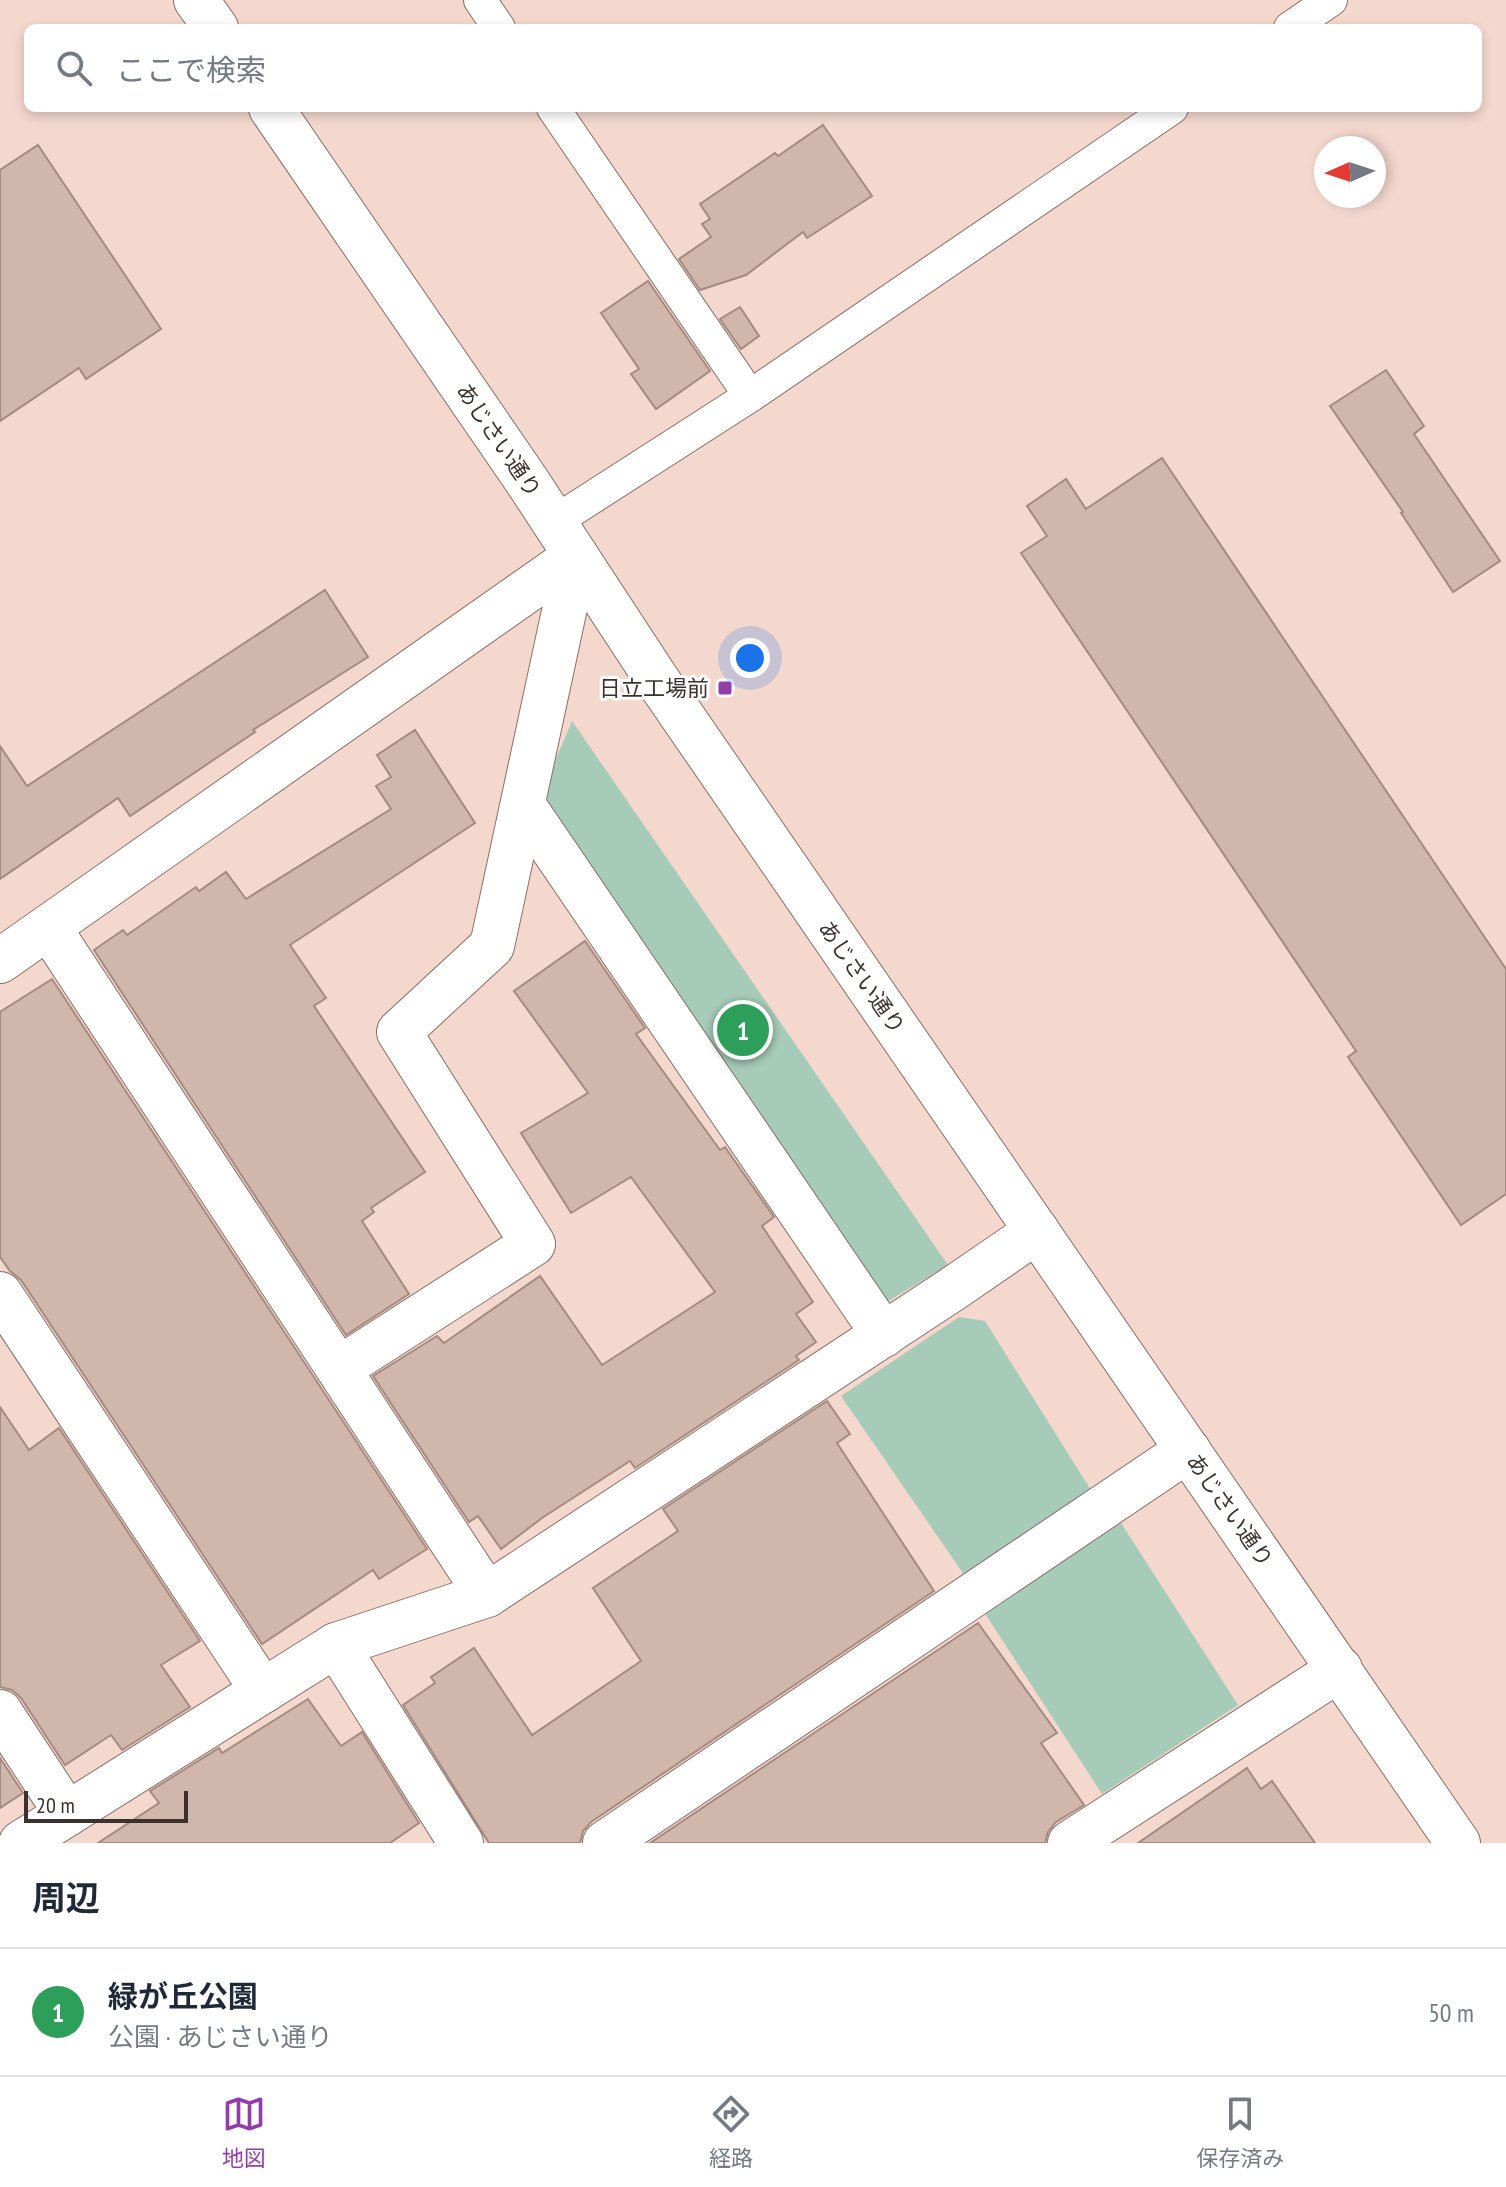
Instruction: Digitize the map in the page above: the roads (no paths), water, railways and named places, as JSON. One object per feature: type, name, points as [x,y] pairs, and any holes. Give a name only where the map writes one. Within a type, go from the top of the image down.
[{"type":"street","points":[[196,0],[213,24]]},
{"type":"street","name":"あじさい通り","points":[[274,112],[565,539],[658,681],[1458,1843]]},
{"type":"street","points":[[340,1368],[533,1244],[399,1032],[492,946],[523,805],[565,539]]},
{"type":"street","points":[[0,961],[49,928],[565,539]]},
{"type":"street","points":[[523,805],[884,1335]]},
{"type":"street","points":[[49,928],[487,1595]]},
{"type":"street","points":[[21,1843],[336,1645],[487,1595],[1037,1231]]},
{"type":"street","points":[[0,1294],[263,1691]]},
{"type":"street","points":[[605,1843],[1188,1450]]},
{"type":"street","points":[[336,1645],[451,1839]]},
{"type":"street","points":[[1072,1842],[1340,1669]]},
{"type":"street","points":[[0,1712],[67,1814]]},
{"type":"lane","points":[[480,0],[496,24]]},
{"type":"lane","points":[[1296,24],[1331,0]]},
{"type":"lane","points":[[556,112],[750,396]]},
{"type":"lane","points":[[565,539],[750,396],[1166,112]]},
{"type":"place","name":"日立工場前","points":[[725,688]]},
{"type":"place","name":"緑が丘公園","points":[[743,1030]]}]
